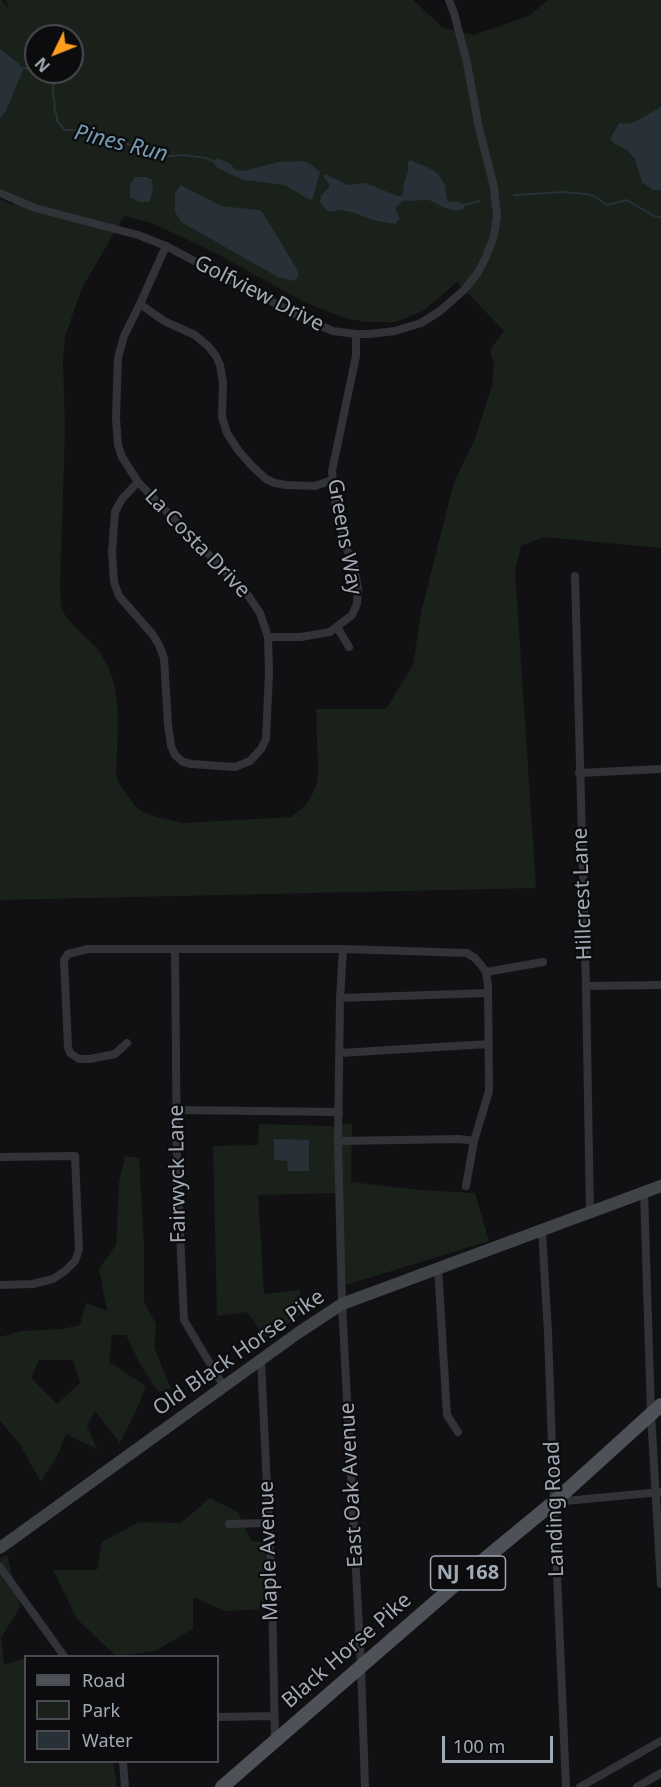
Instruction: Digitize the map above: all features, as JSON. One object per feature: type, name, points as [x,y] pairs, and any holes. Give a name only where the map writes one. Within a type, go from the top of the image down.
[{"type":"main road","name":"Black Horse Pike","points":[[222,1787],[486,1558],[554,1502],[656,1410]]},
{"type":"street","name":"Golfview Drive","points":[[0,193],[35,208],[138,235],[166,246],[305,319],[333,331],[356,334],[395,332],[421,323],[440,311],[464,290],[477,274],[494,236],[497,216],[494,187],[479,128],[467,63],[449,0]]},
{"type":"street","name":"La Costa Drive","points":[[138,482],[122,499],[115,513],[112,552],[114,582],[119,596],[153,635],[164,658],[168,724],[171,746],[176,755],[183,762],[212,767],[235,767],[250,761],[266,740],[268,637],[260,613],[247,594],[138,482],[122,457],[118,445],[116,418],[118,358],[124,336],[166,246]]},
{"type":"street","points":[[140,304],[164,321],[195,335],[216,356],[223,383],[221,406],[227,433],[251,465],[275,483],[315,486],[332,480]]},
{"type":"street","name":"Greens Way","points":[[268,637],[301,638],[330,632],[352,615],[357,604],[358,589],[354,566],[346,547],[336,509],[332,480],[356,356],[356,334]]},
{"type":"street","name":"Hillcrest Lane","points":[[575,576],[590,1212]]},
{"type":"street","points":[[337,627],[349,647]]},
{"type":"street","points":[[579,773],[661,769]]},
{"type":"street","points":[[127,1043],[115,1054],[90,1059],[79,1059],[73,1056],[68,1047],[64,960],[75,951],[88,949],[343,949],[467,953],[476,958],[486,972],[489,1091],[474,1141],[466,1186]]},
{"type":"street","name":"Fairwyck Lane","points":[[175,949],[176,1110],[184,1320],[224,1387]]},
{"type":"street","name":"East Oak Avenue","points":[[343,949],[339,998],[338,1141],[342,1304],[361,1666],[364,1787]]},
{"type":"street","points":[[486,972],[543,962]]},
{"type":"street","points":[[586,986],[661,985]]},
{"type":"street","points":[[339,998],[488,993]]},
{"type":"street","points":[[340,1053],[489,1044]]},
{"type":"street","points":[[176,1110],[339,1112]]},
{"type":"street","points":[[338,1141],[459,1139],[474,1141]]},
{"type":"street","points":[[0,1157],[75,1156],[79,1250],[75,1261],[53,1279],[33,1284],[0,1286]]},
{"type":"street","name":"Old Black Horse Pike","points":[[0,1548],[342,1304],[661,1186]]},
{"type":"street","points":[[644,1192],[656,1410],[661,1584]]},
{"type":"street","name":"Landing Road","points":[[542,1230],[566,1787]]},
{"type":"street","points":[[438,1268],[447,1415],[458,1432]]},
{"type":"street","name":"Maple Avenue","points":[[261,1360],[272,1593],[275,1741]]},
{"type":"street","points":[[554,1502],[659,1492]]},
{"type":"street","points":[[229,1524],[268,1523]]},
{"type":"street","points":[[0,1567],[63,1655]]},
{"type":"street","points":[[219,1717],[274,1716]]},
{"type":"street","points":[[580,1787],[661,1742]]},
{"type":"street","points":[[123,1763],[125,1787]]},
{"type":"street","points":[[637,1787],[661,1773]]},
{"type":"green space","points":[[0,0],[11,12],[5,0],[413,0],[443,28],[473,35],[529,16],[548,0],[661,0],[661,548],[544,537],[521,546],[515,571],[536,888],[0,900],[0,199],[13,205],[15,200],[0,193]],"holes":[[[124,216],[151,223],[219,255],[304,302],[344,318],[365,322],[396,322],[423,311],[457,282],[504,331],[490,350],[494,365],[492,386],[474,441],[454,482],[422,608],[413,665],[386,709],[316,709],[317,782],[305,806],[291,817],[184,823],[156,817],[135,806],[118,782],[116,773],[117,701],[114,683],[107,664],[97,648],[65,615],[61,606],[65,337],[81,290]]]},
{"type":"green space","points":[[352,1123],[351,1182],[420,1190],[475,1193],[489,1241],[346,1285],[339,1193],[258,1195],[264,1294],[300,1290],[301,1314],[266,1339],[247,1312],[217,1316],[213,1146],[258,1145],[259,1124],[332,1126]]},
{"type":"green space","points":[[125,1156],[139,1158],[144,1244],[144,1302],[156,1324],[154,1347],[171,1389],[158,1392],[139,1362],[126,1335],[112,1335],[109,1362],[146,1386],[136,1411],[120,1443],[95,1411],[87,1426],[97,1449],[66,1434],[58,1454],[41,1482],[19,1443],[0,1421],[0,1337],[21,1331],[62,1329],[80,1325],[86,1303],[107,1311],[99,1269],[116,1245],[119,1183]],"holes":[[[39,1360],[73,1360],[80,1383],[57,1404],[31,1378]]]},
{"type":"green space","points":[[210,1498],[238,1512],[251,1541],[265,1542],[267,1609],[226,1611],[193,1597],[193,1629],[155,1651],[115,1655],[77,1619],[53,1570],[97,1570],[102,1542],[139,1522],[181,1523]]},
{"type":"green space","points":[[7,1555],[20,1607],[1,1638],[4,1664],[24,1659],[24,1763],[113,1763],[117,1787],[0,1787],[0,1558]]},
{"type":"water","points":[[0,49],[23,70],[6,111],[0,118]]},
{"type":"water","points":[[661,107],[661,190],[653,190],[642,182],[635,159],[628,151],[610,139],[619,123],[628,124],[636,121]]},
{"type":"water","points":[[217,158],[229,163],[236,170],[243,171],[279,162],[309,163],[320,172],[313,198],[311,200],[284,185],[243,180],[216,167],[214,162]]},
{"type":"water","points":[[410,160],[439,175],[445,185],[447,200],[459,202],[465,205],[464,208],[458,211],[445,208],[429,200],[403,201],[395,208],[400,219],[395,224],[373,220],[352,212],[339,210],[330,212],[320,202],[321,196],[329,187],[324,174],[348,185],[365,183],[398,196],[403,195]]},
{"type":"water","points":[[135,177],[147,177],[152,180],[153,191],[149,202],[139,202],[130,197],[130,184]]},
{"type":"water","points":[[181,185],[221,206],[259,210],[263,213],[298,271],[298,277],[293,281],[278,277],[181,222],[175,212],[175,193]]},
{"type":"water","points":[[274,1139],[309,1140],[309,1171],[288,1171],[287,1161],[274,1160]]},
{"type":"waterway","name":"Pines Run","points":[[54,84],[54,110],[57,121],[65,130],[81,130],[99,141],[110,144],[124,142],[156,157],[184,155],[206,158],[215,162]]},
{"type":"waterway","name":"Pines Run","points":[[514,195],[563,192],[587,194],[607,205],[627,200],[654,216],[661,217]]},
{"type":"waterway","name":"Pines Run","points":[[463,205],[480,201]]}]
